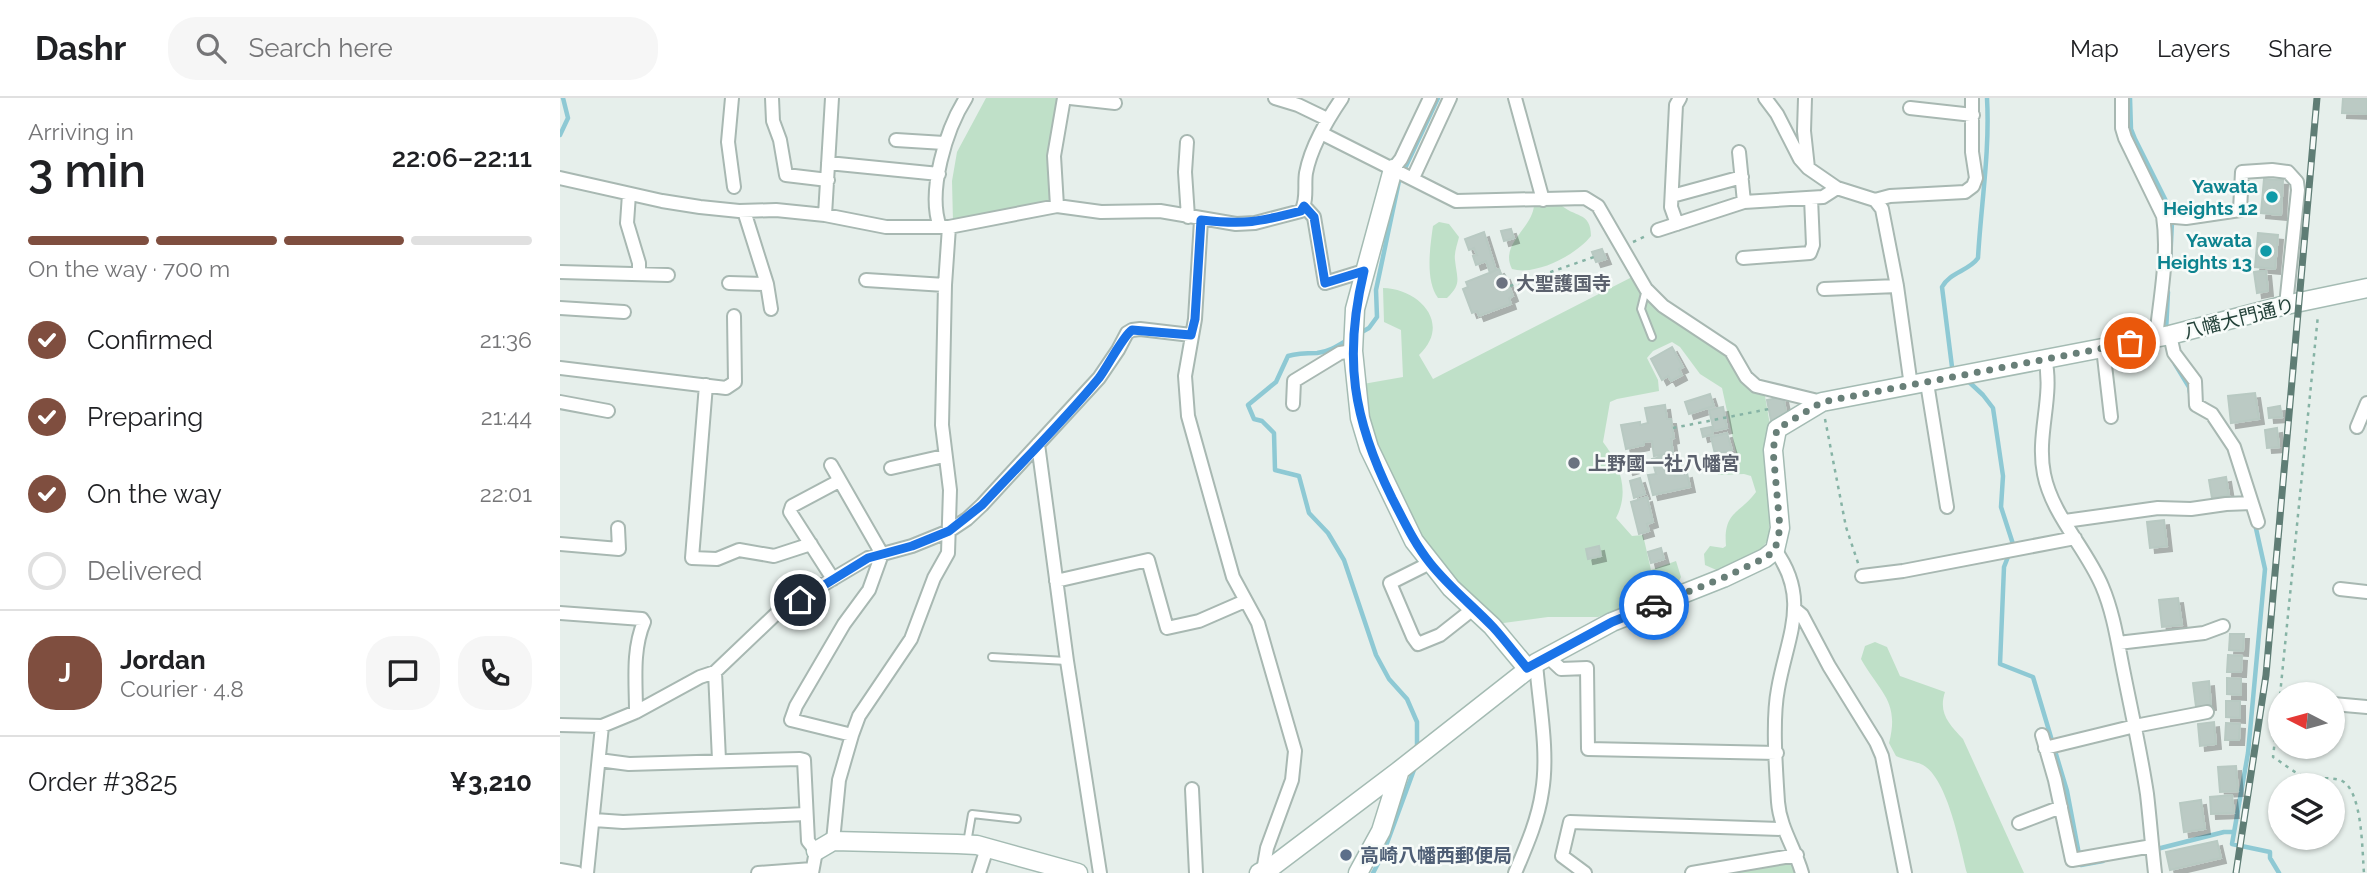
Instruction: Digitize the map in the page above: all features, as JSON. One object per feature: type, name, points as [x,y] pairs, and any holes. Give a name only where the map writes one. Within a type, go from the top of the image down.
[{"type":"street","points":[[732,98],[728,142],[734,187]]},
{"type":"street","points":[[772,98],[773,121],[780,140],[786,175],[828,180]]},
{"type":"street","points":[[825,215],[832,98]]},
{"type":"street","points":[[833,841],[839,780],[859,716],[911,639],[934,578],[948,553],[950,490],[942,425],[945,227],[935,213],[944,144],[966,98]]},
{"type":"street","points":[[1057,206],[1054,156],[1064,98]]},
{"type":"street","points":[[1070,98],[1115,103]]},
{"type":"street","points":[[1275,98],[1298,105],[1327,119]]},
{"type":"street","points":[[560,178],[700,207],[825,215],[886,227],[945,227],[1057,206],[1101,212],[1160,211],[1236,224],[1255,223],[1301,211],[1304,206],[1307,171],[1327,119],[1342,98]]},
{"type":"street","points":[[1430,98],[1401,159],[1393,169],[1355,309],[1353,351],[1360,418],[1369,448],[1414,541],[1451,588],[1537,662],[1560,670],[1587,668],[1588,749],[1777,753]]},
{"type":"street","points":[[1413,178],[1450,98]]},
{"type":"street","points":[[1515,98],[1543,200]]},
{"type":"street","points":[[1677,224],[1671,206],[1676,105],[1680,98]]},
{"type":"street","points":[[1765,98],[1772,105],[1800,159],[1808,168],[1838,188],[1880,204],[1885,216],[1897,286],[1947,507]]},
{"type":"street","points":[[1805,98],[1804,131],[1808,168]]},
{"type":"street","points":[[1875,200],[1891,196],[1970,190],[1976,178],[1972,152],[1972,98]]},
{"type":"street","points":[[2122,98],[2122,128],[2125,138],[2163,216],[2163,337],[2195,381],[2196,405],[2212,414],[2234,447],[2258,522]]},
{"type":"street","points":[[1910,108],[1973,115]]},
{"type":"street","points":[[1321,133],[1456,201],[1585,198],[1592,201],[1598,206],[1646,289],[1663,306],[1731,351],[1746,377],[1756,386],[1822,402]]},
{"type":"street","points":[[896,140],[944,144]]},
{"type":"street","points":[[1187,142],[1185,172],[1195,218],[1195,319],[1185,376],[1188,416],[1233,578],[1258,623],[1295,751],[1292,780],[1261,872]]},
{"type":"street","points":[[1740,152],[1744,202]]},
{"type":"street","points":[[828,163],[939,174]]},
{"type":"street","points":[[2163,216],[2186,218],[2240,210],[2242,172],[2288,172],[2297,182],[2298,190],[2286,305]]},
{"type":"street","points":[[1672,196],[1742,177]]},
{"type":"street","points":[[1658,230],[1744,202],[1823,197],[1838,188]]},
{"type":"street","points":[[629,194],[627,223],[639,263],[639,273]]},
{"type":"street","points":[[1743,258],[1810,253],[1813,245],[1811,198]]},
{"type":"street","points":[[1304,206],[1314,217],[1325,283],[1364,271]]},
{"type":"street","points":[[744,211],[767,284],[771,309]]},
{"type":"street","points":[[560,272],[668,275]]},
{"type":"street","points":[[866,280],[945,285]]},
{"type":"street","points":[[729,283],[767,284]]},
{"type":"street","points":[[1824,289],[1897,286]]},
{"type":"street","name":"八幡大門通り","points":[[1822,402],[2163,337],[2286,305],[2367,288]]},
{"type":"street","points":[[560,308],[624,312]]},
{"type":"street","points":[[560,368],[726,388],[735,382],[734,316]]},
{"type":"street","points":[[560,725],[602,726],[636,712],[700,677],[715,672],[779,611],[868,558],[912,546],[949,531],[982,505],[1099,378],[1127,333],[1132,330],[1191,335]]},
{"type":"street","points":[[2103,348],[2111,417]]},
{"type":"street","points":[[1293,404],[1294,381],[1340,353],[1353,351]]},
{"type":"street","points":[[2045,358],[2049,374],[2049,397],[2042,420],[2040,452],[2048,489],[2102,586],[2118,643],[2147,794],[2155,873]]},
{"type":"street","points":[[706,385],[692,558],[717,559],[739,550],[774,556],[811,544]]},
{"type":"street","points":[[560,402],[608,411]]},
{"type":"street","points":[[1261,872],[1400,770],[1537,662],[1612,622],[1723,578],[1765,558],[1775,550],[1780,528],[1774,438],[1777,429],[1822,402]]},
{"type":"street","points":[[2357,427],[2367,403]]},
{"type":"street","points":[[1038,444],[1067,662],[1100,873]]},
{"type":"street","points":[[891,468],[944,456]]},
{"type":"street","points":[[831,465],[882,554]]},
{"type":"street","points":[[833,579],[790,512],[792,506],[839,481]]},
{"type":"street","points":[[2065,521],[2158,508],[2191,509],[2252,503]]},
{"type":"street","points":[[560,544],[619,549],[618,528]]},
{"type":"street","points":[[1862,576],[1903,571],[2075,538]]},
{"type":"street","points":[[1775,550],[1784,562],[1791,580],[1796,610],[1777,690],[1778,802],[1783,829],[1797,855],[1802,873]]},
{"type":"street","points":[[852,735],[791,720],[796,706],[844,624],[869,590],[882,554]]},
{"type":"street","points":[[1056,581],[1148,560],[1167,628],[1199,621],[1245,601]]},
{"type":"street","points":[[1430,563],[1390,583],[1418,644],[1440,635],[1473,609]]},
{"type":"street","points":[[2340,589],[2367,592]]},
{"type":"street","points":[[1796,610],[1802,615],[1829,666],[1876,741],[1885,770],[1905,873]]},
{"type":"street","points":[[560,613],[642,619],[644,622],[638,636],[635,666],[636,712]]},
{"type":"street","points":[[2118,643],[2204,633],[2223,626]]},
{"type":"street","points":[[1515,873],[1535,822],[1543,790],[1537,662]]},
{"type":"street","points":[[715,672],[719,760]]},
{"type":"street","points":[[2345,705],[2367,707]]},
{"type":"street","points":[[2152,846],[2071,860],[2044,741],[2207,712]]},
{"type":"street","points":[[587,873],[602,726]]},
{"type":"street","points":[[599,760],[628,764],[800,759],[804,761],[808,841],[816,851]]},
{"type":"street","points":[[1357,873],[1381,831],[1400,770]]},
{"type":"street","points":[[1192,789],[1196,873]]},
{"type":"street","points":[[2019,823],[2061,807]]},
{"type":"street","points":[[594,820],[623,822],[806,814]]},
{"type":"street","points":[[1585,873],[1562,856],[1570,822],[1783,829]]},
{"type":"street","points":[[758,873],[812,871],[816,851],[833,841],[967,845],[987,848],[1052,869],[1078,873]]},
{"type":"street","points":[[979,873],[987,848]]},
{"type":"street","points":[[1692,873],[1797,855]]},
{"type":"street","points":[[560,870],[577,873]]},
{"type":"lane","points":[[1646,289],[1641,309],[1652,337]]},
{"type":"lane","points":[[992,657],[1067,662]]},
{"type":"lane","points":[[967,845],[972,814],[1017,819]]},
{"type":"path","points":[[1510,286],[1594,257]]},
{"type":"path","points":[[2281,682],[2320,298]]},
{"type":"path","points":[[1822,402],[1846,527],[1862,576]]},
{"type":"path","points":[[1673,428],[1769,409]]},
{"type":"path","points":[[2278,760],[2305,777],[2339,780],[2347,784],[2354,794],[2358,810],[2364,873]]},
{"type":"green space","points":[[986,98],[1060,98],[1052,203],[953,222],[952,181],[957,152]]},
{"type":"green space","points":[[1560,204],[1588,222],[1591,236],[1566,257],[1544,267],[1512,269],[1510,252],[1534,205]]},
{"type":"green space","points":[[1439,222],[1449,224],[1459,237],[1455,255],[1457,285],[1447,298],[1438,298],[1430,273],[1433,226]]},
{"type":"green space","name":"上野國一社八幡宮","points":[[1632,277],[1648,302],[1722,352],[1753,389],[1765,396],[1770,425],[1765,449],[1770,538],[1760,550],[1721,572],[1705,565],[1704,554],[1710,546],[1726,546],[1730,519],[1756,492],[1751,476],[1718,475],[1712,463],[1737,457],[1722,388],[1700,374],[1680,347],[1672,342],[1653,351],[1647,358],[1658,380],[1659,391],[1610,402],[1603,442],[1618,469],[1623,488],[1616,518],[1632,536],[1643,535],[1651,570],[1676,561],[1681,577],[1675,589],[1598,617],[1548,617],[1496,624],[1455,583],[1419,537],[1375,446],[1366,414],[1363,384],[1403,377],[1401,330],[1384,322],[1383,288],[1409,295],[1427,310],[1432,320],[1432,332],[1419,355],[1433,379]]},
{"type":"green space","points":[[1875,642],[1887,647],[1900,676],[1945,692],[1943,706],[1946,718],[1963,739],[2024,873],[1967,873],[1952,815],[1939,784],[1923,765],[1896,756],[1889,743],[1892,729],[1890,707],[1861,659],[1865,646]]},
{"type":"green space","points":[[1797,855],[1802,873],[1692,873]]},
{"type":"building","points":[[2343,98],[2367,98],[2367,114],[2342,113]]},
{"type":"building","name":"Yawata Heights 12","points":[[2264,179],[2283,180],[2281,215],[2261,213]]},
{"type":"building","points":[[1511,229],[1514,238],[1504,241],[1501,231]]},
{"type":"building","points":[[1484,232],[1496,270],[1490,273],[1486,261],[1476,265],[1473,256],[1477,255],[1474,248],[1469,250],[1465,239]]},
{"type":"building","name":"Yawata Heights 13","points":[[2258,233],[2278,235],[2275,269],[2255,267]]},
{"type":"building","points":[[1602,249],[1606,259],[1596,262],[1592,252]]},
{"type":"building","points":[[1499,269],[1502,276],[1505,275],[1513,296],[1509,298],[1511,304],[1479,316],[1477,311],[1472,313],[1463,289],[1468,287],[1466,282]]},
{"type":"building","points":[[2266,270],[2268,291],[2257,293],[2254,272]]},
{"type":"building","points":[[1672,347],[1683,367],[1679,369],[1682,375],[1671,381],[1668,376],[1662,380],[1651,359]]},
{"type":"building","points":[[2255,393],[2259,419],[2231,423],[2228,396]]},
{"type":"building","points":[[1710,394],[1714,406],[1689,414],[1685,402]]},
{"type":"building","points":[[1783,397],[1787,416],[1771,420],[1767,400]]},
{"type":"building","points":[[1665,405],[1667,419],[1671,419],[1673,453],[1654,456],[1652,441],[1626,449],[1621,425],[1648,423],[1645,408]]},
{"type":"building","points":[[2280,406],[2282,417],[2269,418],[2268,408]]},
{"type":"building","points":[[1723,407],[1727,428],[1714,431],[1709,410]]},
{"type":"building","points":[[1711,427],[1713,434],[1703,437],[1701,429]]},
{"type":"building","points":[[2277,428],[2279,447],[2267,448],[2265,430]]},
{"type":"building","points":[[1727,433],[1732,450],[1715,454],[1711,437]]},
{"type":"building","points":[[1670,455],[1675,476],[1687,473],[1690,487],[1653,495],[1648,475],[1656,474],[1652,459]]},
{"type":"building","points":[[1636,459],[1638,467],[1628,470],[1625,462]]},
{"type":"building","points":[[2226,477],[2229,495],[2212,498],[2209,480]]},
{"type":"building","points":[[1640,478],[1645,494],[1634,498],[1630,481]]},
{"type":"building","points":[[1647,497],[1653,522],[1647,524],[1649,531],[1639,534],[1631,502]]},
{"type":"building","points":[[2164,520],[2167,546],[2150,548],[2147,522]]},
{"type":"building","points":[[1599,546],[1601,556],[1588,559],[1586,549]]},
{"type":"building","points":[[1661,548],[1664,559],[1651,563],[1648,552]]},
{"type":"building","points":[[2178,598],[2182,625],[2162,627],[2159,600]]},
{"type":"building","points":[[2230,634],[2244,634],[2243,651],[2229,650]]},
{"type":"building","points":[[2228,655],[2242,656],[2241,672],[2227,672]]},
{"type":"building","points":[[2227,678],[2241,679],[2241,695],[2227,694]]},
{"type":"building","points":[[2209,681],[2211,705],[2196,707],[2193,683]]},
{"type":"building","points":[[2226,701],[2240,701],[2240,718],[2226,717]]},
{"type":"building","points":[[2214,722],[2216,744],[2200,746],[2198,724]]},
{"type":"building","points":[[2226,723],[2240,724],[2239,740],[2225,740]]},
{"type":"building","points":[[2236,766],[2238,791],[2220,792],[2218,767]]},
{"type":"building","points":[[2232,795],[2234,813],[2211,814],[2210,797]]},
{"type":"building","points":[[2201,800],[2205,829],[2184,832],[2180,803]]},
{"type":"building","points":[[2217,841],[2221,858],[2170,870],[2166,852]]},
{"type":"waterway","points":[[560,135],[568,118],[563,98]]},
{"type":"waterway","points":[[1360,333],[1369,328],[1377,317],[1376,290],[1399,181],[1438,98]]},
{"type":"waterway","points":[[1955,370],[1952,367],[1942,287],[1978,258],[1986,158],[1987,98]]},
{"type":"waterway","points":[[2130,98],[2131,129],[2170,209]]},
{"type":"waterway","points":[[2170,263],[2172,222]]},
{"type":"waterway","points":[[2166,332],[2168,292]]},
{"type":"waterway","points":[[1349,339],[1326,351],[1288,356],[1276,382],[1248,405],[1254,419],[1262,421],[1274,433],[1275,470],[1299,476],[1309,513],[1328,533],[1344,560],[1376,655],[1389,679],[1407,699],[1417,722],[1417,748]]},
{"type":"waterway","points":[[2175,364],[2190,393]]},
{"type":"waterway","points":[[1967,380],[1993,408],[2003,476],[2001,507],[2013,544],[2004,567],[2000,664],[2033,677],[2067,791],[2081,865],[2103,861]]},
{"type":"waterway","points":[[2255,524],[2265,569],[2248,753],[2232,844],[2270,852],[2270,858],[2279,873]]},
{"type":"waterway","points":[[1373,873],[1383,854],[1415,767]]},
{"type":"waterway","points":[[2153,850],[2224,832],[2234,832]]},
{"type":"railway","points":[[2236,873],[2266,675],[2317,98]]},
{"type":"way so far","points":[[1654,605],[1723,578],[1765,558],[1775,550],[1780,528],[1774,438],[1777,429],[1796,416],[1822,402],[2130,343]]},
{"type":"place","name":"Yawata Heights 12","points":[[2272,197]]},
{"type":"place","name":"Yawata Heights 13","points":[[2266,251]]},
{"type":"place","name":"大聖護国寺","points":[[1502,283]]},
{"type":"place","name":"上野國一社八幡宮","points":[[1574,463]]},
{"type":"place","name":"高崎八幡西郵便局","points":[[1346,855]]},
{"type":"route","points":[[800,600],[868,558],[912,546],[949,531],[967,519],[1099,378],[1127,333],[1139,329],[1191,335],[1195,319],[1201,220],[1255,223],[1301,211],[1304,206],[1314,217],[1325,283],[1364,271],[1355,309],[1353,344],[1360,418],[1369,448],[1414,541],[1451,588],[1492,626],[1527,668],[1612,622],[1654,605]]}]
